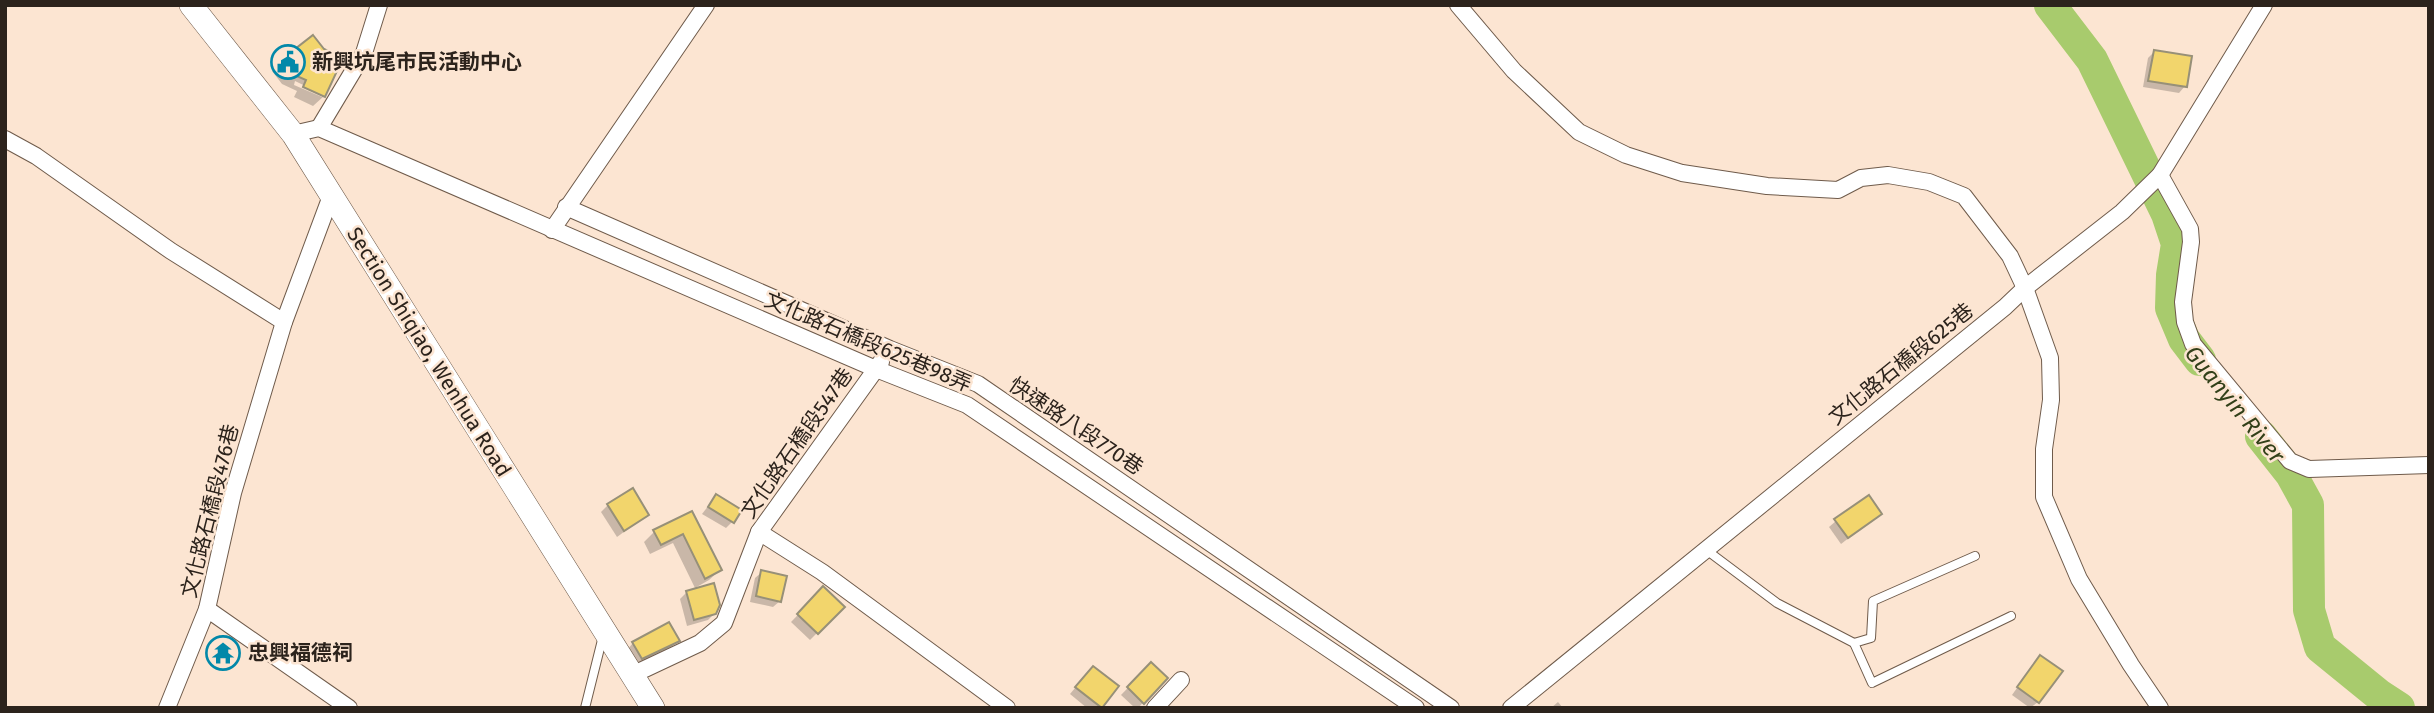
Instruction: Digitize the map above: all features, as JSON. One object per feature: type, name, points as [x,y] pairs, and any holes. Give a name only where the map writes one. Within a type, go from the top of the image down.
[{"type":"main road","name":"Section Shiqiao, Wenhua Road","points":[[191,5],[293,134],[653,708]]},
{"type":"street","points":[[293,134],[319,128],[364,53],[379,5]]},
{"type":"street","points":[[552,230],[706,5]]},
{"type":"street","points":[[1458,5],[1514,71],[1578,132],[1626,155],[1682,173],[1742,182],[1838,190],[1861,178],[1888,175],[1929,182],[1964,196],[2010,256],[2050,358],[2051,400],[2044,449],[2044,497],[2079,579],[2160,708]]},
{"type":"street","name":"文化路石橋段625巷","points":[[1511,708],[2122,212],[2160,175],[2264,5]]},
{"type":"street","name":"文化路石橋段625巷98弄","points":[[319,128],[876,369],[967,405],[1416,708]]},
{"type":"street","points":[[5,139],[36,156],[171,251],[284,321]]},
{"type":"street","points":[[2160,175],[2190,229],[2191,242],[2183,302],[2185,323],[2193,344],[2290,461],[2309,469],[2429,465]]},
{"type":"street","name":"文化路石橋段476巷","points":[[167,708],[208,609],[233,493],[284,321],[331,196]]},
{"type":"street","name":"快速路八段770巷","points":[[566,207],[890,349],[978,384],[1451,708]]},
{"type":"street","name":"文化路石橋段547巷","points":[[632,675],[700,643],[724,623],[759,532],[890,349]]},
{"type":"street","points":[[759,532],[822,572],[1007,708]]},
{"type":"street","points":[[208,609],[349,708]]},
{"type":"street","points":[[1155,708],[1181,680]]},
{"type":"lane","points":[[1705,550],[1777,603],[1854,643],[1872,683],[2011,616]]},
{"type":"lane","points":[[1854,643],[1871,638],[1873,601],[1976,556]]},
{"type":"lane","points":[[585,708],[604,631]]},
{"type":"building","points":[[313,35],[324,49],[343,58],[325,97],[303,87],[306,80],[292,74],[281,60]]},
{"type":"building","points":[[2154,50],[2192,56],[2187,87],[2148,81]]},
{"type":"building","points":[[633,488],[649,515],[624,531],[607,504]]},
{"type":"building","points":[[716,494],[742,510],[734,523],[708,507]]},
{"type":"building","points":[[1869,495],[1882,514],[1848,538],[1834,519]]},
{"type":"building","points":[[692,511],[722,570],[705,579],[683,534],[661,545],[653,530]]},
{"type":"building","points":[[761,570],[787,576],[781,602],[756,596]]},
{"type":"building","points":[[714,583],[720,605],[716,614],[694,620],[686,591]]},
{"type":"building","points":[[823,586],[845,607],[818,634],[797,614]]},
{"type":"building","points":[[669,622],[680,641],[642,659],[632,642]]},
{"type":"building","points":[[2040,655],[2063,671],[2039,703],[2017,687]]},
{"type":"building","points":[[1151,662],[1168,678],[1144,704],[1127,687]]},
{"type":"building","points":[[1093,666],[1119,686],[1102,708],[1075,687]]},
{"type":"waterway","name":"Guanyin River","points":[[2050,5],[2092,60],[2167,214],[2177,244],[2171,308],[2184,339],[2200,360]]},
{"type":"waterway","name":"Guanyin River","points":[[2261,436],[2291,474],[2308,505],[2309,610],[2320,647],[2399,708]]},
{"type":"place","name":"新興坑尾市民活動中心","points":[[288,62]]},
{"type":"place","name":"忠興福德祠","points":[[223,653]]}]
